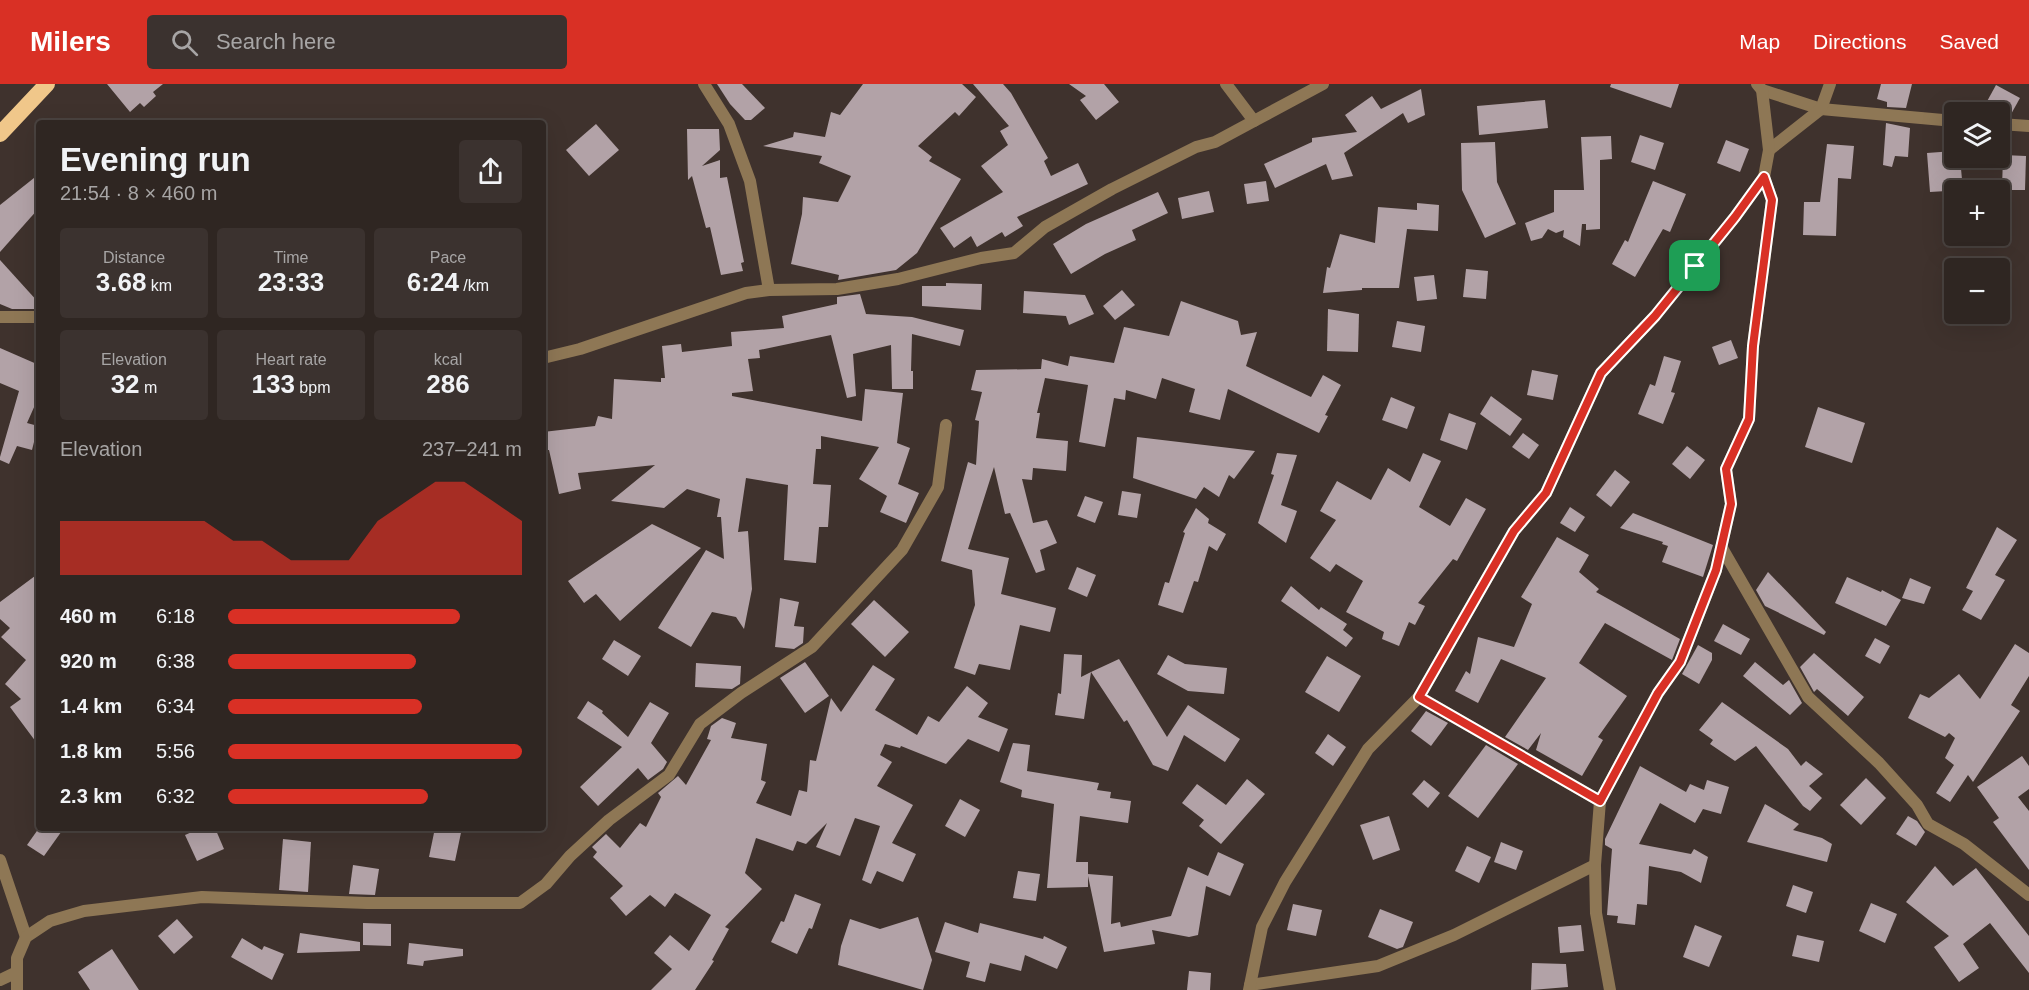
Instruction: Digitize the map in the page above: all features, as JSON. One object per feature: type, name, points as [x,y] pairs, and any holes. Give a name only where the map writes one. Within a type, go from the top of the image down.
[{"type":"highway","points":[[0,134],[47,84]]},
{"type":"street","points":[[704,84],[729,124],[750,181],[769,290]]},
{"type":"street","points":[[1226,84],[1254,121]]},
{"type":"street","points":[[546,357],[580,349],[746,293],[769,290],[837,290],[898,279],[981,258],[1014,253],[1045,227],[1112,189],[1196,147],[1215,142],[1323,84]]},
{"type":"street","points":[[1769,150],[1821,109],[1830,84]]},
{"type":"street","points":[[1595,865],[1454,935],[1378,966],[1249,988],[1262,927],[1314,832],[1368,749],[1419,697],[1514,531],[1546,493],[1601,373],[1662,307],[1735,217],[1764,177],[1769,150],[1759,87],[1821,109],[1944,120]]},
{"type":"street","points":[[2010,125],[2029,126]]},
{"type":"street","points":[[1610,990],[1596,913],[1595,865],[1600,801],[1658,693],[1680,662],[1702,611],[1722,548],[1731,504],[1726,469],[1749,419],[1753,346],[1772,200],[1764,177]]},
{"type":"street","points":[[0,317],[36,317]]},
{"type":"street","points":[[17,990],[15,973],[17,958],[26,937],[50,921],[84,911],[202,897],[367,903],[520,903],[546,884],[570,856],[609,820],[669,775],[700,724],[741,693],[812,647],[902,550],[938,487],[946,425]]},
{"type":"street","points":[[1722,548],[1808,697],[1879,763],[1917,805],[1928,824],[1983,857],[2029,896]]},
{"type":"street","points":[[1419,697],[1600,801]]},
{"type":"street","points":[[0,860],[26,937]]},
{"type":"street","points":[[0,980],[15,973]]},
{"type":"building","points":[[107,84],[163,84],[153,92],[156,96],[144,107],[140,103],[130,112]]},
{"type":"building","points":[[717,84],[742,84],[765,108],[751,120],[745,120],[730,104]]},
{"type":"building","points":[[863,84],[962,84],[976,97],[959,116],[955,112],[918,146],[932,157],[929,161],[961,179],[917,253],[896,270],[838,280],[839,275],[791,264],[802,214],[803,197],[838,202],[851,176],[819,163],[822,156],[763,146],[793,137],[794,132],[825,137],[831,112],[840,115]]},
{"type":"building","points":[[973,84],[1003,84],[1011,93],[1048,158],[1044,161],[1051,176],[1078,163],[1088,184],[1017,217],[1023,226],[1005,237],[1002,232],[977,247],[971,236],[954,248],[940,228],[1003,192],[981,166],[1008,145],[1000,131],[1009,126]]},
{"type":"building","points":[[1069,84],[1104,84],[1119,102],[1096,120],[1080,100],[1086,96]]},
{"type":"building","points":[[1611,84],[1679,84],[1671,108],[1610,87]]},
{"type":"building","points":[[1881,84],[1912,84],[1906,108],[1887,107],[1887,102],[1877,99]]},
{"type":"building","points":[[1996,85],[2020,98],[2010,116],[2010,102],[1987,102]]},
{"type":"building","points":[[1421,89],[1425,115],[1408,123],[1403,113],[1344,153],[1353,176],[1332,180],[1326,164],[1275,188],[1264,164],[1312,142],[1312,138],[1357,132],[1345,115],[1372,96],[1381,109]]},
{"type":"building","points":[[1545,100],[1548,128],[1479,135],[1477,106]]},
{"type":"building","points":[[1886,123],[1910,128],[1908,157],[1895,156],[1892,167],[1883,165]]},
{"type":"building","points":[[596,124],[619,150],[589,176],[566,150]]},
{"type":"building","points":[[687,129],[719,129],[720,150],[702,166],[720,160],[720,178],[727,177],[744,262],[741,263],[743,271],[721,275],[710,227],[706,228],[692,176],[688,180]]},
{"type":"building","points":[[1640,135],[1664,143],[1655,170],[1631,162]]},
{"type":"building","points":[[1611,136],[1612,159],[1600,160],[1600,229],[1586,230],[1586,224],[1582,224],[1580,246],[1563,237],[1564,230],[1556,233],[1548,229],[1542,238],[1531,241],[1525,223],[1554,212],[1554,190],[1584,190],[1581,137]]},
{"type":"building","points":[[1726,140],[1749,149],[1740,172],[1717,163]]},
{"type":"building","points":[[1495,142],[1497,182],[1516,224],[1485,238],[1462,190],[1461,143]]},
{"type":"building","points":[[1827,144],[1854,146],[1851,179],[1838,178],[1836,236],[1803,235],[1804,202],[1820,202]]},
{"type":"building","points":[[1944,152],[1944,168],[1961,168],[1962,180],[1944,180],[1944,191],[1930,192],[1927,153]]},
{"type":"building","points":[[2010,155],[2026,156],[2025,190],[2010,190],[2010,180],[2002,180],[2003,168],[2010,168]]},
{"type":"building","points":[[36,176],[36,211],[0,252],[0,205]]},
{"type":"building","points":[[1266,181],[1269,201],[1247,204],[1244,184]]},
{"type":"building","points":[[1653,181],[1686,194],[1670,232],[1663,229],[1635,277],[1612,264],[1625,240],[1628,242]]},
{"type":"building","points":[[1209,191],[1214,212],[1182,219],[1178,198]]},
{"type":"building","points":[[1158,192],[1168,213],[1132,230],[1136,240],[1105,254],[1071,274],[1053,244],[1086,224]]},
{"type":"building","points":[[1417,203],[1439,205],[1438,231],[1407,229],[1399,288],[1362,288],[1362,290],[1323,293],[1327,267],[1330,268],[1340,234],[1375,243],[1378,207],[1417,210]]},
{"type":"building","points":[[0,260],[36,300],[36,309],[12,309],[0,304]]},
{"type":"building","points":[[1466,269],[1488,271],[1486,299],[1463,297]]},
{"type":"building","points":[[1434,275],[1437,299],[1417,301],[1414,277]]},
{"type":"building","points":[[946,283],[982,284],[981,310],[922,306],[922,286],[946,286]]},
{"type":"building","points":[[1122,290],[1135,305],[1115,320],[1103,306]]},
{"type":"building","points":[[1024,291],[1085,295],[1094,314],[1069,325],[1066,316],[1023,313]]},
{"type":"building","points":[[860,294],[866,314],[912,317],[964,330],[960,346],[912,334],[913,389],[892,389],[891,345],[853,354],[856,396],[847,398],[831,335],[759,350],[760,358],[748,359],[753,391],[732,393],[732,396],[862,421],[865,389],[903,393],[897,443],[910,448],[898,484],[919,493],[906,523],[880,512],[887,496],[859,479],[879,447],[821,436],[821,449],[816,449],[813,484],[831,485],[828,527],[819,527],[816,563],[784,560],[788,485],[746,478],[738,532],[748,531],[752,589],[744,629],[736,617],[712,612],[691,647],[658,628],[706,550],[724,559],[721,517],[717,517],[720,499],[687,489],[664,508],[611,501],[655,465],[578,473],[581,489],[559,494],[549,450],[546,450],[546,432],[595,426],[598,416],[612,419],[614,379],[661,382],[661,378],[665,378],[662,346],[681,344],[682,352],[732,346],[731,332],[784,328],[782,316],[837,304],[837,297]]},
{"type":"building","points":[[1181,301],[1238,321],[1241,335],[1257,332],[1246,366],[1311,397],[1323,375],[1341,385],[1325,415],[1328,416],[1319,433],[1228,389],[1220,420],[1189,412],[1195,389],[1162,378],[1156,399],[1126,390],[1125,400],[1114,398],[1105,447],[1079,442],[1088,385],[1045,378],[1037,413],[1040,413],[1036,438],[1068,441],[1066,471],[1033,468],[1032,480],[1022,479],[1033,523],[1047,520],[1057,543],[1040,550],[1045,570],[1036,573],[1010,513],[1005,514],[994,467],[968,549],[1009,558],[1001,594],[1056,608],[1050,632],[1020,625],[1010,670],[979,664],[975,675],[954,668],[975,605],[972,570],[941,561],[968,462],[976,465],[979,421],[975,420],[982,392],[971,390],[976,370],[1041,369],[1042,359],[1068,366],[1070,356],[1114,363],[1124,327],[1169,336]]},
{"type":"building","points":[[1328,309],[1359,314],[1358,352],[1327,351]]},
{"type":"building","points":[[1397,321],[1425,326],[1421,352],[1392,347]]},
{"type":"building","points":[[1731,340],[1738,358],[1719,365],[1712,347]]},
{"type":"building","points":[[0,348],[36,364],[36,403],[27,423],[36,425],[32,450],[17,446],[9,464],[0,460],[0,457],[19,391],[0,383]]},
{"type":"building","points":[[1664,356],[1681,361],[1671,392],[1675,393],[1663,424],[1638,414],[1650,384],[1655,386]]},
{"type":"building","points":[[1532,370],[1558,375],[1553,400],[1527,395]]},
{"type":"building","points":[[1491,396],[1522,419],[1510,436],[1480,414]]},
{"type":"building","points":[[1391,397],[1415,407],[1407,429],[1382,420]]},
{"type":"building","points":[[1818,407],[1865,423],[1852,463],[1805,447]]},
{"type":"building","points":[[1449,413],[1476,423],[1467,450],[1440,440]]},
{"type":"building","points":[[1523,433],[1539,445],[1529,459],[1512,447]]},
{"type":"building","points":[[1137,437],[1255,451],[1234,479],[1229,475],[1219,497],[1204,487],[1196,499],[1133,478]]},
{"type":"building","points":[[1687,446],[1705,460],[1690,479],[1672,464]]},
{"type":"building","points":[[1277,453],[1297,455],[1281,505],[1297,511],[1286,543],[1258,523],[1274,475],[1271,474]]},
{"type":"building","points":[[1423,453],[1441,461],[1419,507],[1450,526],[1466,498],[1486,509],[1457,561],[1453,559],[1418,603],[1425,606],[1415,625],[1409,622],[1399,646],[1382,639],[1384,632],[1346,612],[1363,581],[1336,564],[1330,572],[1310,558],[1336,520],[1320,511],[1337,481],[1371,500],[1388,468],[1410,482]]},
{"type":"building","points":[[1615,470],[1630,482],[1611,507],[1596,495]]},
{"type":"building","points":[[1122,491],[1141,494],[1137,518],[1118,515]]},
{"type":"building","points":[[1085,496],[1103,502],[1095,523],[1077,516]]},
{"type":"building","points":[[1570,507],[1585,517],[1575,532],[1560,523]]},
{"type":"building","points":[[1196,508],[1209,519],[1208,523],[1226,534],[1217,551],[1209,546],[1198,582],[1194,581],[1183,613],[1158,605],[1165,582],[1169,583],[1185,533],[1183,532]]},
{"type":"building","points":[[1633,513],[1713,545],[1703,577],[1662,562],[1668,546],[1662,544],[1663,542],[1620,528]]},
{"type":"building","points":[[652,524],[701,548],[620,621],[596,594],[584,603],[568,581]]},
{"type":"building","points":[[1997,527],[2017,540],[1995,575],[2005,580],[1981,620],[1962,610],[1973,591],[1966,588]]},
{"type":"building","points":[[1557,537],[1589,555],[1579,572],[1599,589],[1596,592],[1680,639],[1672,660],[1605,623],[1579,663],[1627,696],[1598,737],[1603,740],[1582,776],[1536,750],[1541,733],[1528,750],[1505,737],[1546,678],[1501,659],[1478,703],[1455,691],[1466,671],[1470,674],[1478,637],[1514,647],[1532,604],[1521,597]]},
{"type":"building","points":[[1077,567],[1096,575],[1087,597],[1068,589]]},
{"type":"building","points":[[1768,572],[1826,632],[1824,635],[1765,606],[1756,590]]},
{"type":"building","points":[[36,575],[36,742],[10,707],[21,699],[5,684],[26,660],[1,637],[10,628],[0,619],[0,602]]},
{"type":"building","points":[[1847,577],[1901,600],[1886,626],[1835,603]]},
{"type":"building","points":[[1910,578],[1931,587],[1924,604],[1902,598]]},
{"type":"building","points":[[1291,586],[1319,610],[1321,607],[1347,624],[1343,630],[1353,638],[1346,647],[1281,601]]},
{"type":"building","points":[[780,598],[799,602],[794,626],[804,627],[803,643],[794,649],[775,647]]},
{"type":"building","points":[[874,600],[909,632],[885,657],[851,624]]},
{"type":"building","points":[[1723,624],[1750,639],[1741,655],[1714,641]]},
{"type":"building","points":[[1875,638],[1890,646],[1880,664],[1865,656]]},
{"type":"building","points":[[614,640],[641,656],[628,676],[602,659]]},
{"type":"building","points":[[2015,644],[2029,653],[2029,676],[2011,705],[2020,711],[1973,782],[1968,775],[1950,802],[1936,793],[1954,765],[1945,758],[1955,738],[1949,733],[1945,737],[1908,718],[1920,694],[1929,698],[1959,674],[1980,699]]},
{"type":"building","points":[[1698,645],[1712,653],[1712,660],[1699,684],[1682,674]]},
{"type":"building","points":[[1814,653],[1864,697],[1848,716],[1817,689],[1814,692],[1800,667]]},
{"type":"building","points":[[1064,654],[1082,655],[1081,677],[1091,672],[1084,719],[1055,715],[1058,693],[1061,694]]},
{"type":"building","points":[[1168,655],[1185,664],[1227,668],[1224,694],[1188,691],[1157,674]]},
{"type":"building","points":[[1327,656],[1361,676],[1339,712],[1305,692]]},
{"type":"building","points":[[1119,659],[1167,737],[1188,705],[1240,739],[1225,762],[1184,735],[1168,771],[1153,765],[1127,720],[1124,722],[1091,672]]},
{"type":"building","points":[[805,662],[829,696],[805,713],[780,678]]},
{"type":"building","points":[[1755,662],[1783,685],[1789,680],[1802,703],[1790,715],[1743,676]]},
{"type":"building","points":[[696,663],[741,666],[740,684],[732,689],[695,687]]},
{"type":"building","points":[[873,665],[895,679],[875,710],[917,735],[928,716],[939,722],[967,686],[988,703],[978,717],[1008,729],[999,752],[968,739],[946,764],[901,746],[900,748],[885,744],[880,755],[892,762],[877,786],[913,805],[892,843],[916,854],[903,882],[877,871],[871,884],[862,880],[880,826],[855,818],[840,856],[816,847],[827,823],[806,844],[797,841],[793,851],[756,838],[745,873],[762,889],[725,927],[729,929],[712,960],[714,961],[695,990],[651,990],[672,969],[654,953],[670,935],[689,951],[711,915],[675,893],[665,907],[650,895],[626,916],[610,898],[623,886],[593,857],[597,852],[592,847],[606,834],[620,848],[640,823],[646,827],[661,797],[658,793],[678,776],[686,785],[711,740],[707,739],[711,726],[722,718],[736,723],[731,738],[767,744],[761,780],[766,782],[756,803],[791,816],[799,790],[807,792],[810,760],[816,761],[831,698],[841,712]]},
{"type":"building","points":[[588,701],[603,711],[602,713],[628,737],[650,702],[669,713],[651,743],[667,762],[663,769],[648,780],[638,768],[598,806],[580,787],[622,747],[577,718]]},
{"type":"building","points":[[1722,702],[1788,749],[1801,766],[1806,761],[1823,774],[1809,786],[1822,798],[1810,811],[1803,806],[1756,746],[1735,761],[1710,744],[1713,740],[1699,730]]},
{"type":"building","points":[[1426,711],[1448,723],[1431,746],[1411,731]]},
{"type":"building","points":[[1328,734],[1346,747],[1333,766],[1315,753]]},
{"type":"building","points":[[1013,743],[1030,745],[1027,771],[1099,783],[1097,790],[1111,792],[1110,798],[1131,801],[1128,823],[1080,816],[1076,862],[1088,862],[1088,874],[1113,876],[1111,924],[1120,922],[1121,927],[1171,916],[1188,867],[1208,876],[1218,852],[1244,864],[1230,896],[1206,886],[1198,935],[1189,937],[1152,930],[1155,944],[1104,952],[1088,876],[1088,887],[1047,888],[1054,804],[1021,797],[1022,790],[1000,782]]},
{"type":"building","points":[[1486,745],[1518,764],[1478,818],[1448,796]]},
{"type":"building","points":[[2022,756],[2029,766],[2029,789],[2018,797],[2029,811],[2029,870],[1993,822],[1999,818],[1977,787]]},
{"type":"building","points":[[1640,766],[1686,792],[1690,784],[1704,790],[1707,780],[1729,787],[1721,814],[1703,809],[1695,823],[1660,803],[1639,844],[1691,854],[1694,849],[1708,857],[1701,883],[1681,872],[1649,866],[1647,905],[1637,904],[1635,925],[1617,923],[1618,916],[1607,915],[1612,849],[1605,845],[1605,839]]},
{"type":"building","points":[[1866,778],[1886,798],[1861,825],[1840,805]]},
{"type":"building","points":[[1247,779],[1265,794],[1221,844],[1199,826],[1204,820],[1182,803],[1197,784],[1226,805]]},
{"type":"building","points":[[1424,780],[1440,793],[1428,808],[1412,794]]},
{"type":"building","points":[[960,799],[980,810],[965,837],[945,826]]},
{"type":"building","points":[[1765,804],[1799,824],[1793,830],[1822,838],[1832,844],[1827,862],[1747,842]]},
{"type":"building","points":[[1389,816],[1400,850],[1373,860],[1360,825]]},
{"type":"building","points":[[1908,816],[1917,821],[1925,832],[1916,846],[1896,834]]},
{"type":"building","points":[[37,831],[62,831],[44,856],[27,845]]},
{"type":"building","points":[[194,831],[216,831],[224,849],[197,861],[185,835]]},
{"type":"building","points":[[434,831],[461,831],[455,861],[429,857]]},
{"type":"building","points":[[283,839],[311,842],[308,892],[279,890]]},
{"type":"building","points":[[1501,842],[1523,851],[1516,870],[1494,862]]},
{"type":"building","points":[[1467,846],[1491,857],[1479,883],[1455,871]]},
{"type":"building","points":[[353,865],[379,869],[375,895],[349,894]]},
{"type":"building","points":[[1935,866],[1953,886],[1976,868],[2029,936],[2029,973],[1990,923],[1963,944],[1979,968],[1959,982],[1934,947],[1949,936],[1906,902]]},
{"type":"building","points":[[1018,871],[1040,874],[1036,901],[1013,898]]},
{"type":"building","points":[[1793,885],[1813,892],[1806,913],[1786,906]]},
{"type":"building","points":[[795,894],[821,904],[812,929],[809,928],[797,954],[771,942],[781,921],[784,922]]},
{"type":"building","points":[[1871,903],[1897,914],[1885,943],[1859,931]]},
{"type":"building","points":[[1293,904],[1322,910],[1316,936],[1287,930]]},
{"type":"building","points":[[1380,909],[1413,922],[1403,947],[1397,949],[1368,937]]},
{"type":"building","points":[[918,917],[932,960],[923,990],[838,965],[841,946],[850,919],[880,929]]},
{"type":"building","points":[[177,919],[193,937],[174,954],[158,936]]},
{"type":"building","points":[[945,922],[978,933],[980,923],[1043,939],[1044,936],[1067,947],[1057,969],[1025,955],[1021,971],[990,963],[985,982],[966,977],[970,962],[935,952]]},
{"type":"building","points":[[363,923],[391,924],[391,946],[363,945]]},
{"type":"building","points":[[1581,925],[1584,951],[1560,953],[1558,927]]},
{"type":"building","points":[[1695,925],[1722,936],[1709,967],[1683,957]]},
{"type":"building","points":[[300,933],[360,942],[360,951],[297,953]]},
{"type":"building","points":[[1797,935],[1824,941],[1819,962],[1792,956]]},
{"type":"building","points":[[242,938],[262,950],[264,946],[284,954],[272,980],[231,957]]},
{"type":"building","points":[[409,943],[463,949],[463,956],[424,961],[423,966],[407,964]]},
{"type":"building","points":[[112,949],[139,990],[90,990],[78,972]]},
{"type":"building","points":[[1532,963],[1566,964],[1568,987],[1531,990]]},
{"type":"building","points":[[1189,971],[1211,973],[1210,990],[1187,990]]},
{"type":"route","points":[[1764,177],[1772,200],[1753,346],[1749,419],[1726,469],[1731,504],[1716,570],[1702,611],[1680,662],[1658,693],[1600,801],[1419,697],[1514,531],[1546,493],[1601,373],[1655,316],[1695,266],[1764,177]]}]
